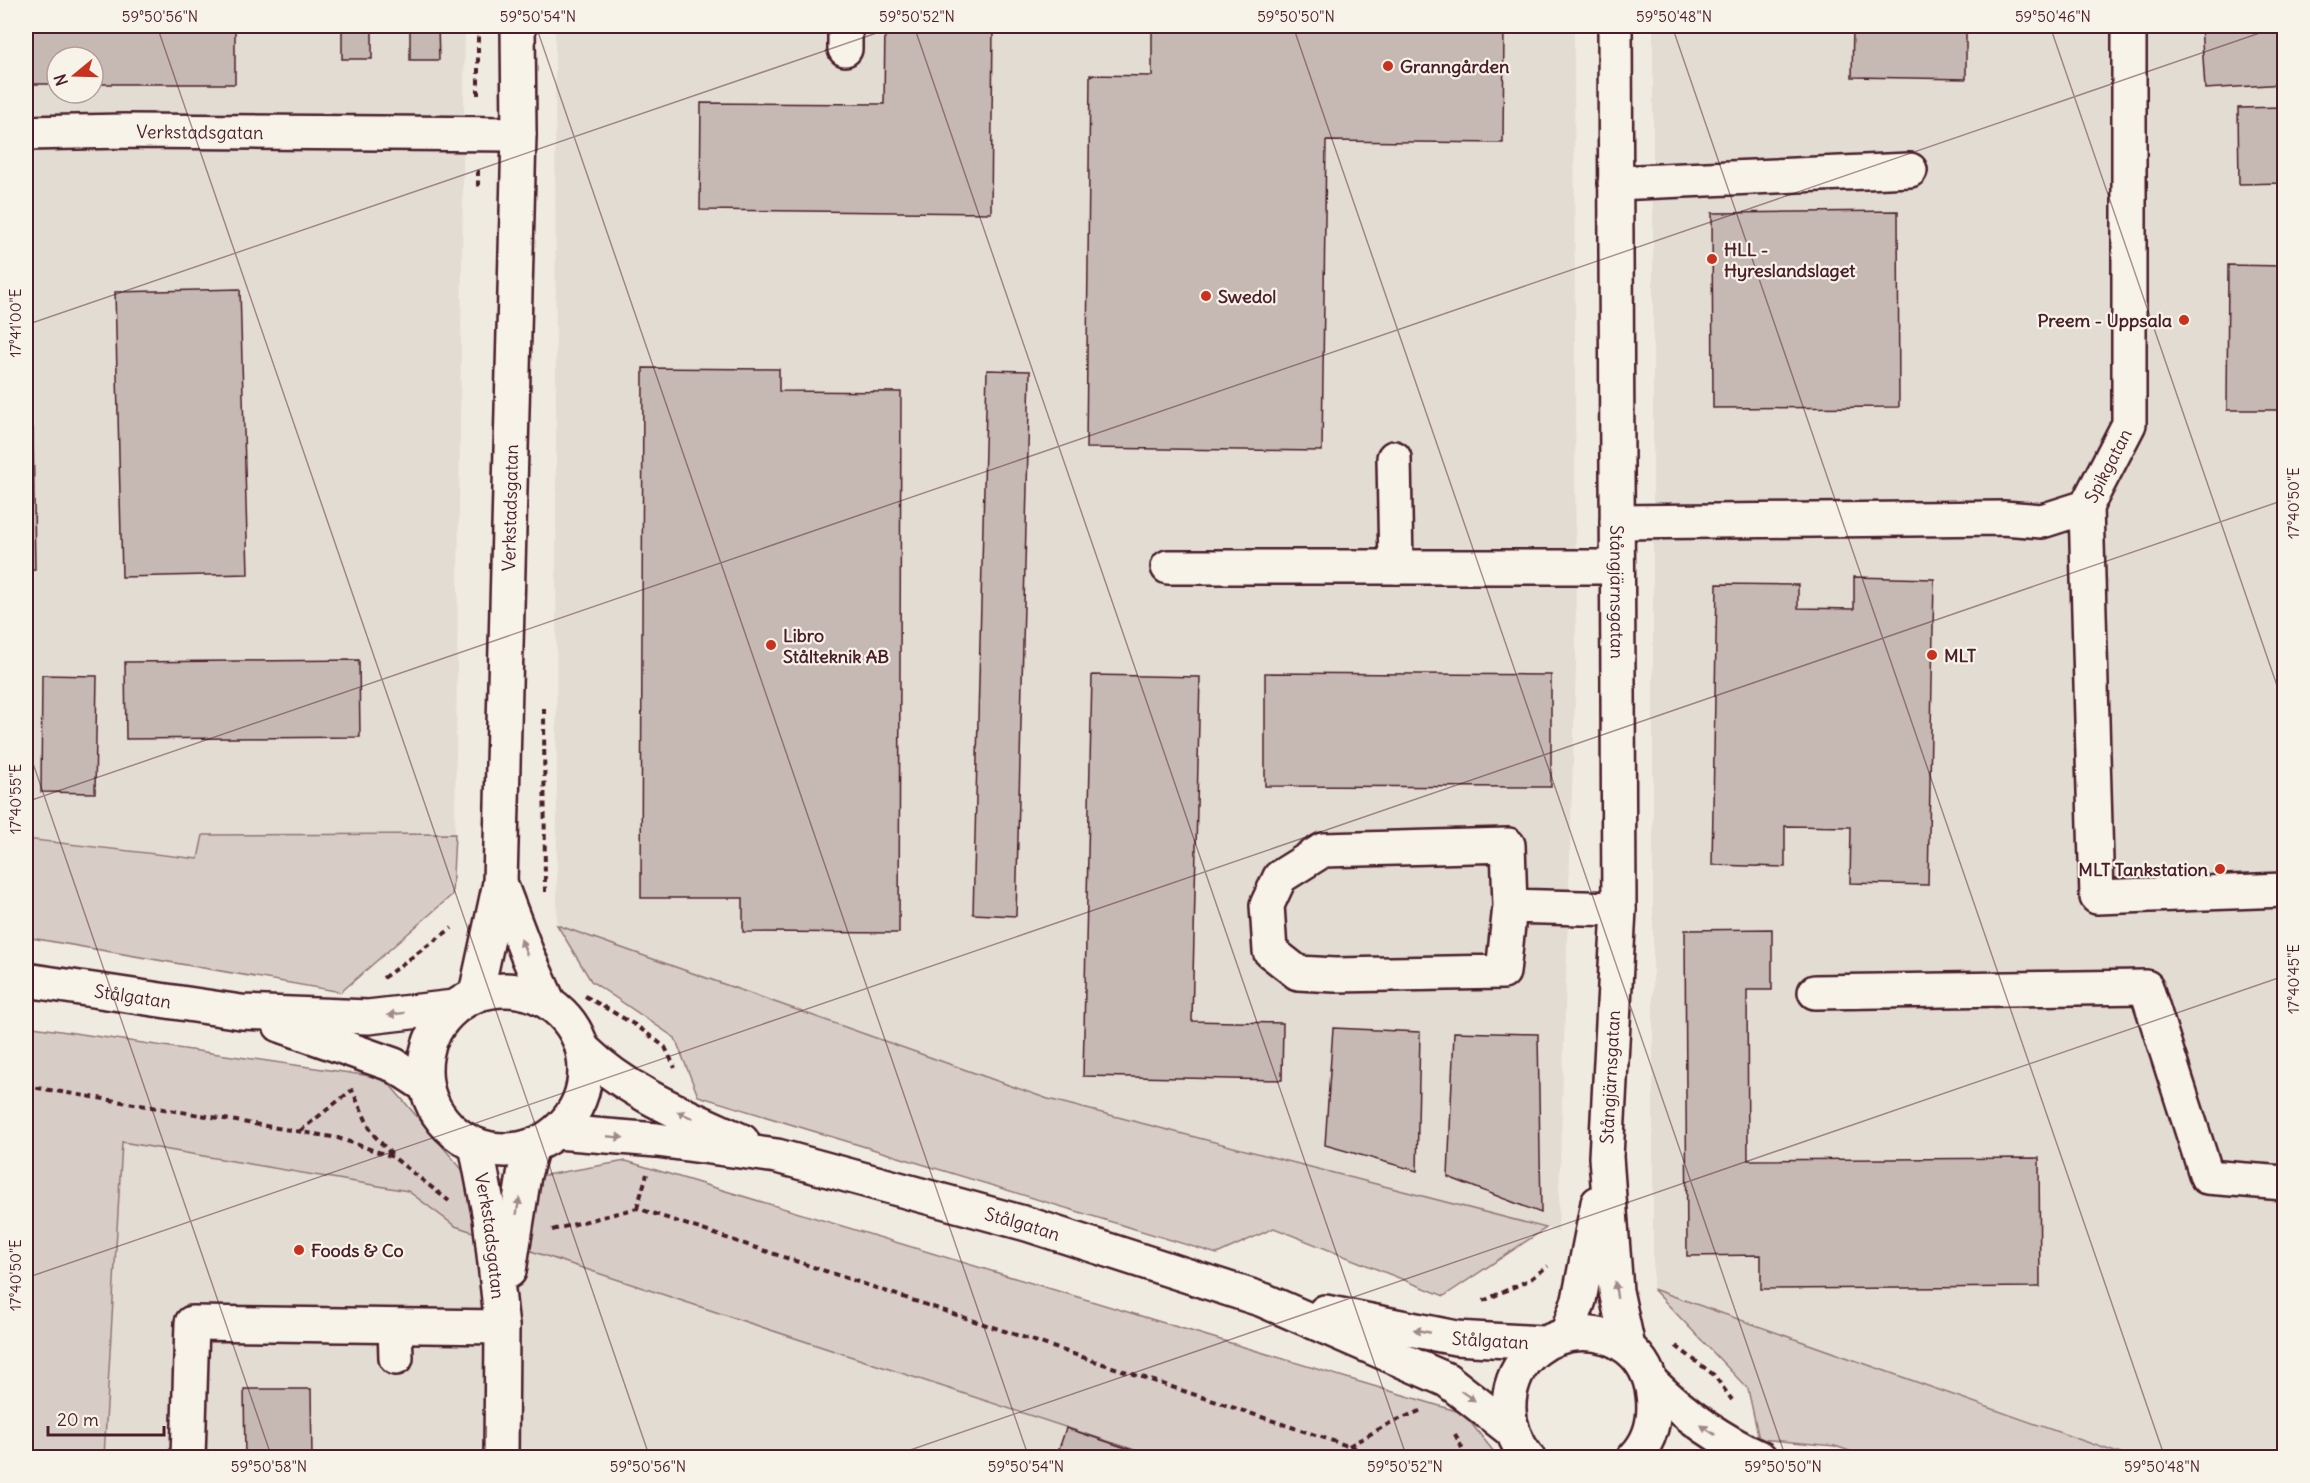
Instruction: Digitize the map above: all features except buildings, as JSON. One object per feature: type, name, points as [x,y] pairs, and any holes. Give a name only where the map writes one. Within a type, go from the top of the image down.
[{"type":"street","name":"Verkstadsgatan","points":[[465,1001],[500,883],[519,134],[518,26]]},
{"type":"street","name":"Stångjärnsgatan","points":[[1615,26],[1619,909],[1606,1157],[1616,1290],[1628,1347]]},
{"type":"street","name":"Spikgatan","points":[[1617,522],[2003,518],[2042,521],[2086,507],[2129,424],[2128,26]]},
{"type":"street","name":"Verkstadsgatan","points":[[26,133],[125,131],[519,134]]},
{"type":"street","points":[[1615,183],[1910,170]]},
{"type":"street","points":[[1394,458],[1396,567]]},
{"type":"street","points":[[2086,507],[2097,897],[2284,890]]},
{"type":"street","points":[[1168,567],[1617,567]]},
{"type":"street","points":[[1508,845],[1510,906],[1503,972],[1335,975],[1298,973],[1269,951],[1267,905],[1280,877],[1323,850],[1508,845]]},
{"type":"street","name":"Verkstadsgatan","points":[[500,883],[526,954],[548,1001]]},
{"type":"street","points":[[1510,906],[1619,909]]},
{"type":"street","name":"Stålgatan","points":[[26,980],[241,1012],[368,1017],[465,1001]]},
{"type":"street","points":[[1815,992],[2146,987],[2207,1177],[2284,1183]]},
{"type":"street","points":[[501,989],[526,991],[548,1001],[574,1027],[584,1050],[587,1075],[576,1110],[545,1139],[504,1150],[476,1145],[451,1129],[434,1106],[426,1086],[427,1050],[438,1026],[465,1001],[501,989]]},
{"type":"street","name":"Stålgatan","points":[[241,1012],[360,1051],[394,1065],[426,1086]]},
{"type":"street","name":"Stålgatan","points":[[584,1050],[605,1071],[666,1107],[777,1156]]},
{"type":"street","name":"Verkstadsgatan","points":[[502,1220],[545,1139]]},
{"type":"street","name":"Stålgatan","points":[[545,1139],[657,1140],[777,1156],[1027,1224],[1263,1300],[1456,1338],[1554,1339],[1592,1333],[1610,1337],[1628,1347]]},
{"type":"street","name":"Verkstadsgatan","points":[[476,1145],[502,1220],[501,1458]]},
{"type":"street","name":"Stångjärnsgatan","points":[[1554,1339],[1579,1300],[1606,1157]]},
{"type":"street","name":"Stålgatan","points":[[1263,1300],[1443,1392],[1520,1444]]},
{"type":"street","points":[[188,1458],[192,1323],[395,1342],[502,1327]]},
{"type":"street","points":[[1520,1444],[1508,1406],[1512,1381],[1524,1360],[1554,1339]]},
{"type":"street","points":[[1628,1347],[1642,1363],[1652,1383],[1682,1413],[1727,1443],[1760,1458]]},
{"type":"street","points":[[1634,1458],[1650,1434],[1655,1409],[1652,1383]]},
{"type":"path","points":[[478,26],[478,194]]},
{"type":"path","points":[[544,702],[545,904]]},
{"type":"path","points":[[368,1017],[376,985],[393,968],[458,923]]},
{"type":"path","points":[[581,991],[637,1026],[665,1047],[676,1070],[677,1090],[666,1107]]},
{"type":"path","points":[[360,1051],[352,1090],[372,1133],[393,1157],[460,1210],[545,1232],[637,1208],[1384,1458]]},
{"type":"path","points":[[26,1086],[339,1138],[393,1157]]},
{"type":"path","points":[[300,1132],[352,1090]]},
{"type":"path","points":[[637,1208],[657,1140]]},
{"type":"path","points":[[1456,1338],[1464,1314],[1473,1306],[1529,1280],[1551,1263]]},
{"type":"path","points":[[1349,1446],[1443,1392]]},
{"type":"path","points":[[1453,1431],[1467,1458]]},
{"type":"shaded area","points":[[26,26],[465,26],[455,834],[203,835],[198,859],[26,839]]},
{"type":"shaded area","points":[[555,26],[1574,26],[1576,668],[1558,1231],[1048,1099],[557,925]]},
{"type":"shaded area","points":[[1653,26],[2284,26],[2284,1457],[2129,1457],[1653,1289]]},
{"type":"shaded area","points":[[455,834],[452,895],[341,992],[26,937],[26,839],[198,859],[203,835]]},
{"type":"shaded area","points":[[557,925],[1048,1099],[1546,1228],[1444,1296],[1274,1228],[1217,1254],[698,1096],[675,1038],[591,981]]},
{"type":"shaded area","points":[[26,1026],[384,1078],[477,1187],[626,1161],[1463,1413],[1498,1457],[1156,1457],[455,1226],[408,1191],[122,1142],[104,1457],[26,1458]]},
{"type":"shaded area","points":[[122,1142],[408,1191],[455,1226],[1156,1457],[104,1458]]},
{"type":"shaded area","points":[[1653,1289],[2129,1457],[1870,1458],[1835,1446],[1759,1439],[1748,1389]]},
{"type":"place","name":"Granngården","points":[[1388,66]]},
{"type":"place","name":"HLL - Hyreslandslaget","points":[[1712,259]]},
{"type":"place","name":"Swedol","points":[[1206,296]]},
{"type":"place","name":"Preem - Uppsala","points":[[2184,320]]},
{"type":"place","name":"Libro Stålteknik AB","points":[[771,645]]},
{"type":"place","name":"MLT","points":[[1932,655]]},
{"type":"place","name":"MLT Tankstation","points":[[2220,869]]},
{"type":"place","name":"Foods & Co","points":[[299,1250]]}]
